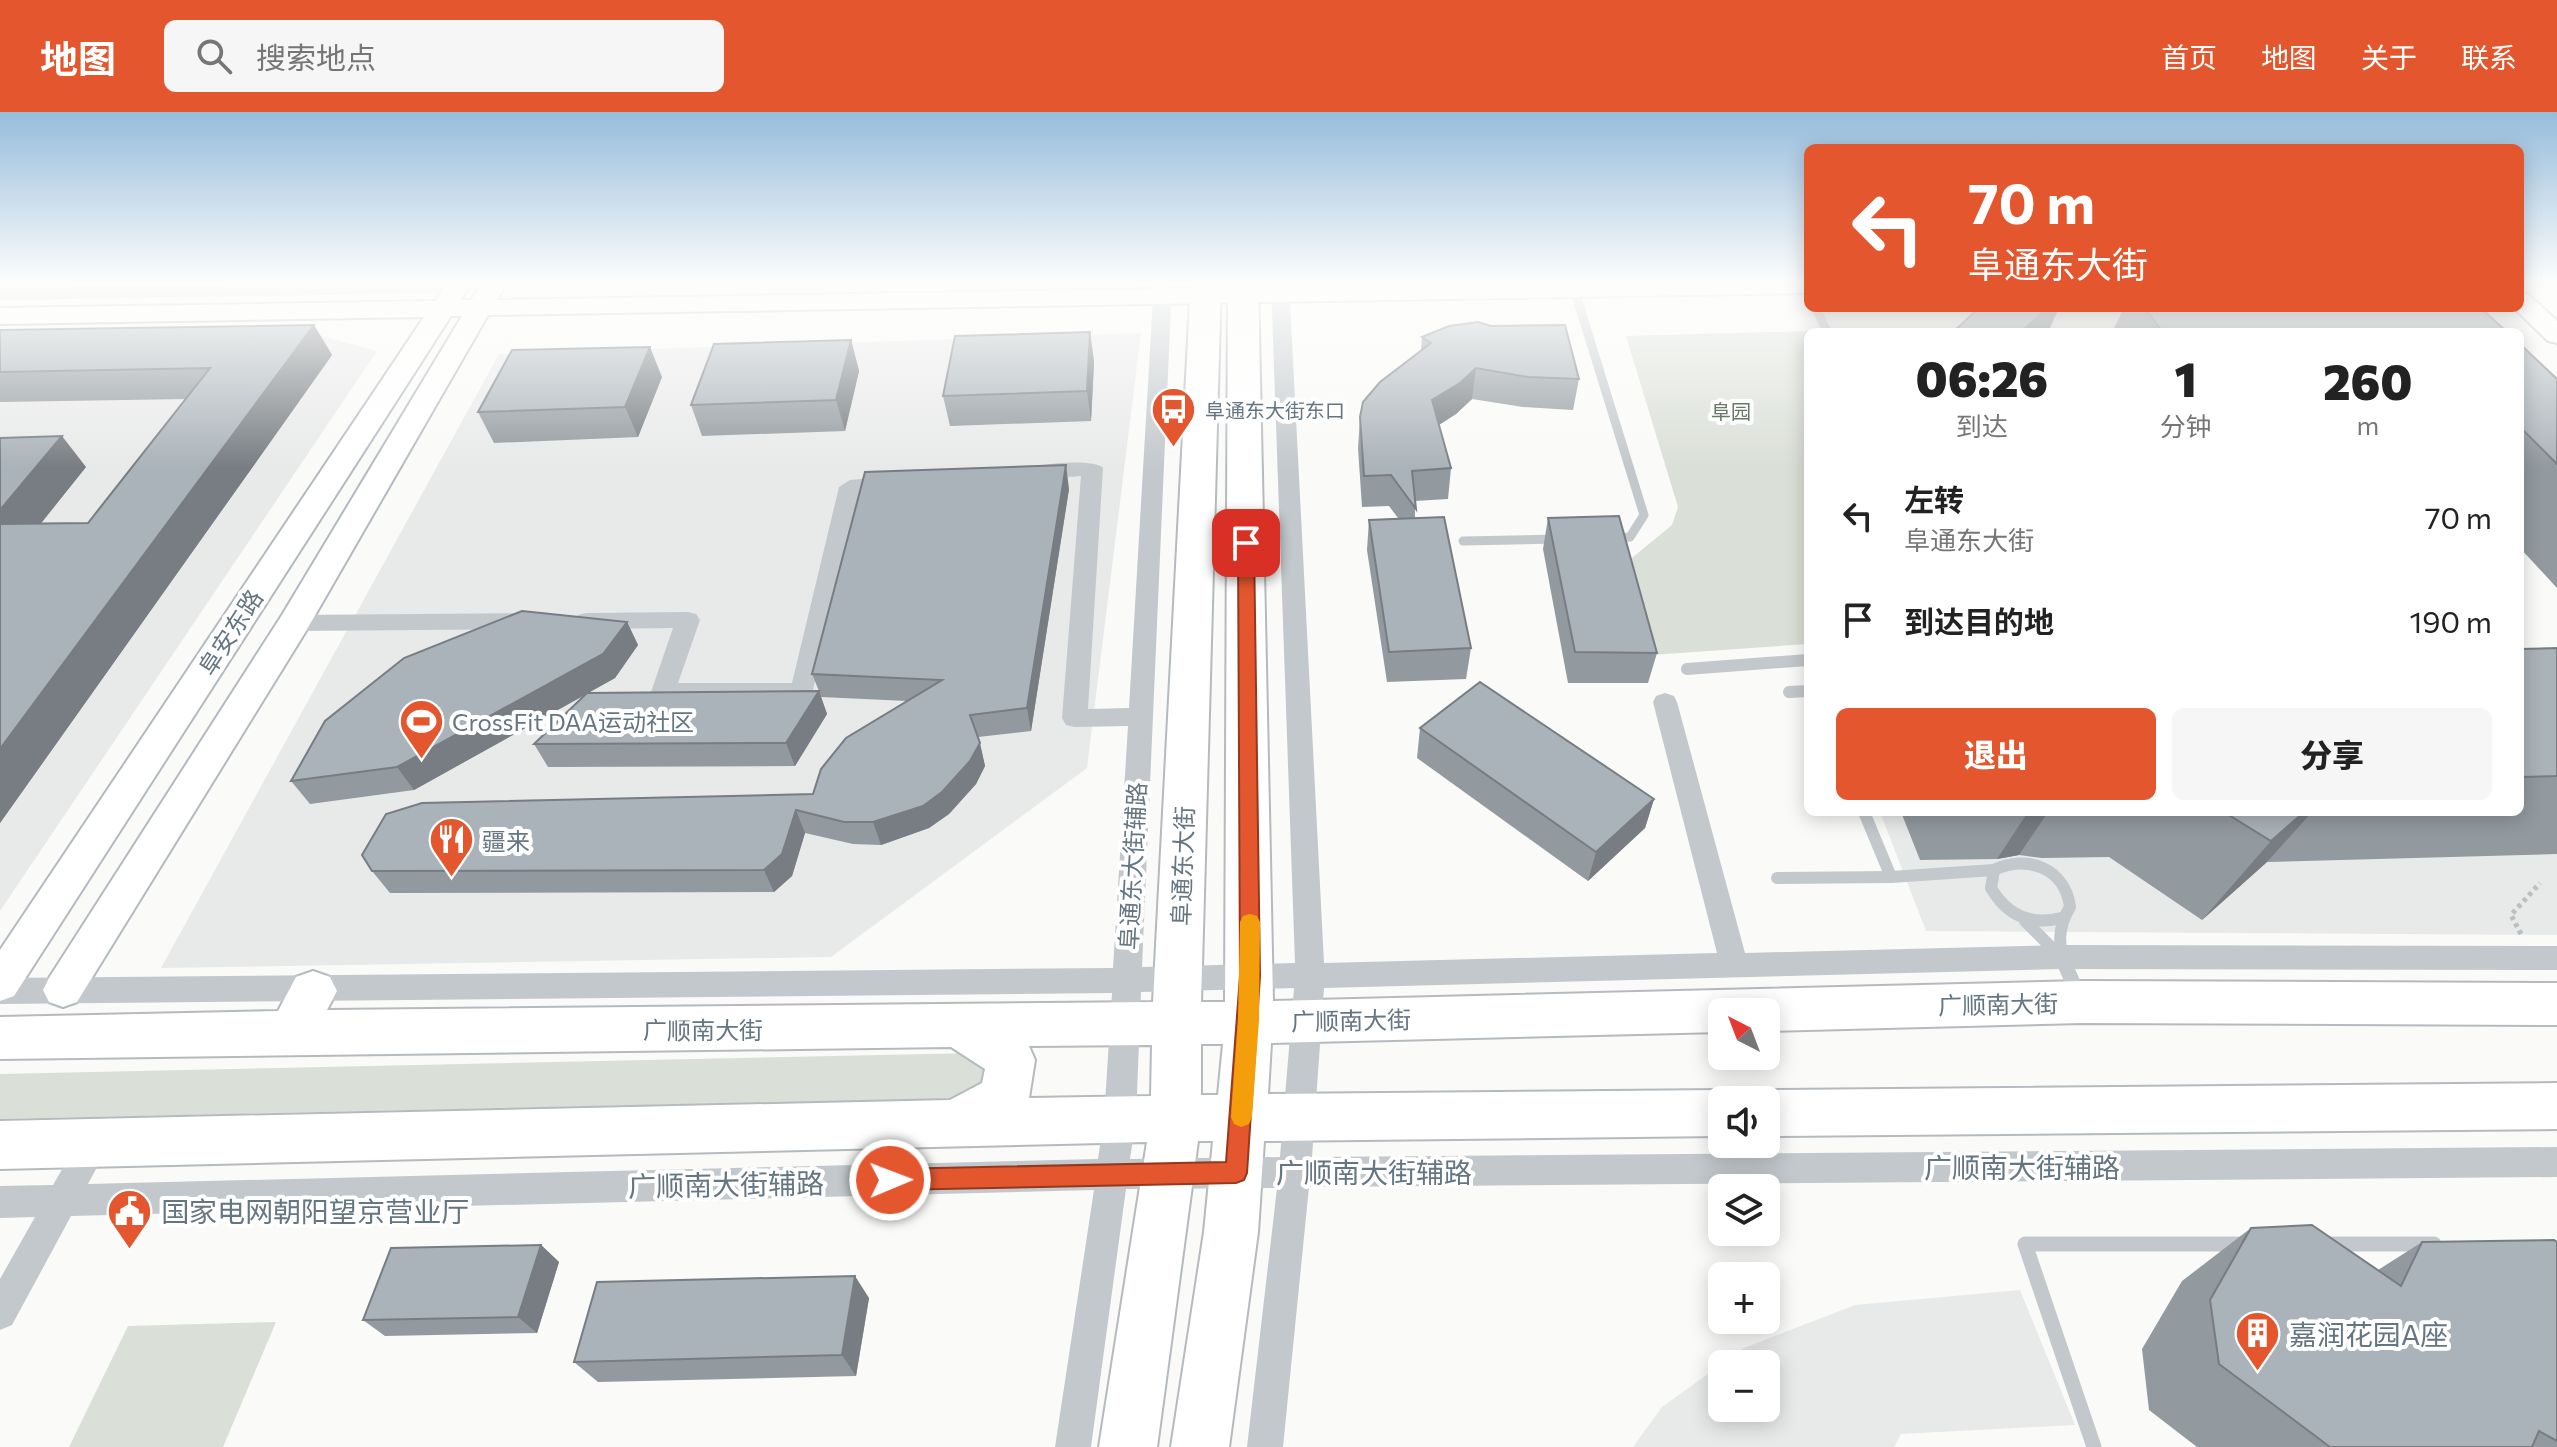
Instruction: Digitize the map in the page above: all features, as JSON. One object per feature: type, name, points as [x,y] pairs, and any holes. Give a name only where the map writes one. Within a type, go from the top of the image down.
[{"type":"main road","name":"阜通东大街","points":[[1128,1447],[1176,1119],[1177,1000],[1238,344]]},
{"type":"main road","points":[[1200,1447],[1231,1232],[1249,998],[1243,344]]},
{"type":"main road","name":"广顺南大街","points":[[0,1038],[303,1011],[961,1027],[1124,1001],[1249,998],[2557,1004]]},
{"type":"main road","points":[[954,1123],[1005,1096],[1011,1060],[961,1027]]},
{"type":"main road","points":[[1780,1113],[2557,1106]]},
{"type":"main road","points":[[0,1145],[1120,1119],[1708,1113]]},
{"type":"street","name":"阜安东路","points":[[0,984],[417,344]]},
{"type":"street","name":"阜安东路","points":[[63,990],[100,926],[294,623],[427,344]]},
{"type":"street","name":"阜通东大街辅路","points":[[1073,1447],[1120,1119],[1159,344]]},
{"type":"street","points":[[1248,344],[1307,999],[1295,1172],[1265,1447]]},
{"type":"street","points":[[1001,475],[1092,468],[1075,718],[1140,717]]},
{"type":"street","points":[[294,623],[688,620],[663,692],[802,692],[850,487],[926,481]]},
{"type":"street","points":[[1665,702],[1734,965]]},
{"type":"street","points":[[37,926],[64,935],[100,926]]},
{"type":"street","points":[[1307,999],[1734,965],[2060,957],[2557,958]]},
{"type":"street","points":[[0,991],[63,990],[303,1011],[1124,1001]]},
{"type":"street","points":[[0,1313],[94,1143]]},
{"type":"street","name":"广顺南大街辅路","points":[[0,1202],[1112,1174],[2557,1162]]},
{"type":"lane","points":[[1591,344],[1644,515],[1630,537],[1599,538]]},
{"type":"lane","points":[[1463,541],[1569,539]]},
{"type":"lane","points":[[1687,669],[1804,660]]},
{"type":"lane","points":[[1789,692],[1804,691]]},
{"type":"lane","points":[[1866,816],[1891,877]]},
{"type":"lane","points":[[1777,878],[1891,877],[1994,870],[2005,863],[2017,861],[2049,870],[2060,879],[2070,900],[2070,907],[2061,918],[2050,922],[2023,918]]},
{"type":"lane","points":[[1994,870],[1990,881],[1997,899],[2023,918],[2060,957],[2082,1002]]},
{"type":"lane","points":[[2060,957],[2061,918]]},
{"type":"lane","points":[[2094,1447],[2025,1244],[2255,1244]]},
{"type":"lane","points":[[2301,1244],[2452,1244]]},
{"type":"shaded area","points":[[0,344],[352,344],[377,351],[0,911]]},
{"type":"shaded area","points":[[796,344],[1140,344],[1087,768],[831,957],[161,968],[499,354]]},
{"type":"shaded area","points":[[2557,709],[2557,935],[1926,931],[1882,816],[2524,816],[2524,801]]},
{"type":"shaded area","points":[[2020,1290],[2075,1425],[1901,1434],[1894,1447],[1633,1447],[1662,1407],[1708,1374],[1708,1422],[1780,1422],[1780,1350],[1741,1350],[1855,1305]]},
{"type":"green space","name":"阜园","points":[[1629,344],[1804,344],[1804,644],[1651,655],[1627,562],[1672,525],[1678,507]]},
{"type":"green space","points":[[976,1053],[993,1067],[978,1098],[0,1119],[0,1074]]},
{"type":"green space","points":[[276,1322],[223,1447],[69,1447],[128,1326]]},
{"type":"building","points":[[0,344],[300,344],[0,749],[0,524],[88,523],[210,368],[0,372]]},
{"type":"building","points":[[714,344],[850,344],[836,400],[691,405]]},
{"type":"building","points":[[953,344],[1089,344],[1087,391],[943,396]]},
{"type":"building","points":[[1429,344],[1570,344],[1579,379],[1528,377],[1476,368],[1460,383],[1432,400],[1451,468],[1412,471],[1416,509],[1391,475],[1364,476],[1360,417],[1363,402],[1380,382]]},
{"type":"building","points":[[650,347],[625,407],[478,412],[512,350]]},
{"type":"building","points":[[2524,348],[2557,379],[2557,464],[2524,431]]},
{"type":"building","points":[[62,436],[0,510],[0,438]]},
{"type":"building","points":[[1066,465],[1027,708],[970,715],[980,743],[970,761],[942,792],[923,806],[873,822],[844,822],[796,810],[782,854],[764,870],[372,871],[362,855],[386,814],[422,803],[813,794],[821,769],[846,738],[942,680],[812,674],[865,472]]},
{"type":"building","points":[[1619,516],[1657,653],[1575,652],[1548,518]]},
{"type":"building","points":[[1444,517],[1471,648],[1389,652],[1369,520]]},
{"type":"building","points":[[522,611],[627,622],[603,654],[397,767],[291,781],[325,721],[404,658]]},
{"type":"building","points":[[2557,648],[2557,776],[2524,777],[2524,649]]},
{"type":"building","points":[[1480,682],[1654,799],[1596,852],[1420,728]]},
{"type":"building","points":[[819,691],[786,743],[534,744],[587,693]]},
{"type":"building","points":[[2230,816],[2299,816],[2271,841]]},
{"type":"building","points":[[2312,1225],[2401,1286],[2422,1242],[2557,1242],[2557,1441],[2539,1431],[2532,1447],[2330,1447],[2219,1364],[2210,1300],[2251,1228]]},
{"type":"building","points":[[541,1245],[518,1317],[363,1320],[391,1248]]},
{"type":"building","points":[[855,1276],[842,1355],[574,1362],[597,1282]]},
{"type":"slow traffic","points":[[1241,1117],[1249,1020],[1250,922]]},
{"type":"place","name":"阜通东大街东口","points":[[1174,449]]},
{"type":"place","name":"CrossFit DAA运动社区","points":[[421,760]]},
{"type":"place","name":"疆来","points":[[451,879]]},
{"type":"place","name":"国家电网朝阳望京营业厅","points":[[130,1250]]},
{"type":"place","name":"嘉润花园A座","points":[[2258,1373]]},
{"type":"route","points":[[890,1180],[1236,1173],[1250,976],[1246,543]]}]
